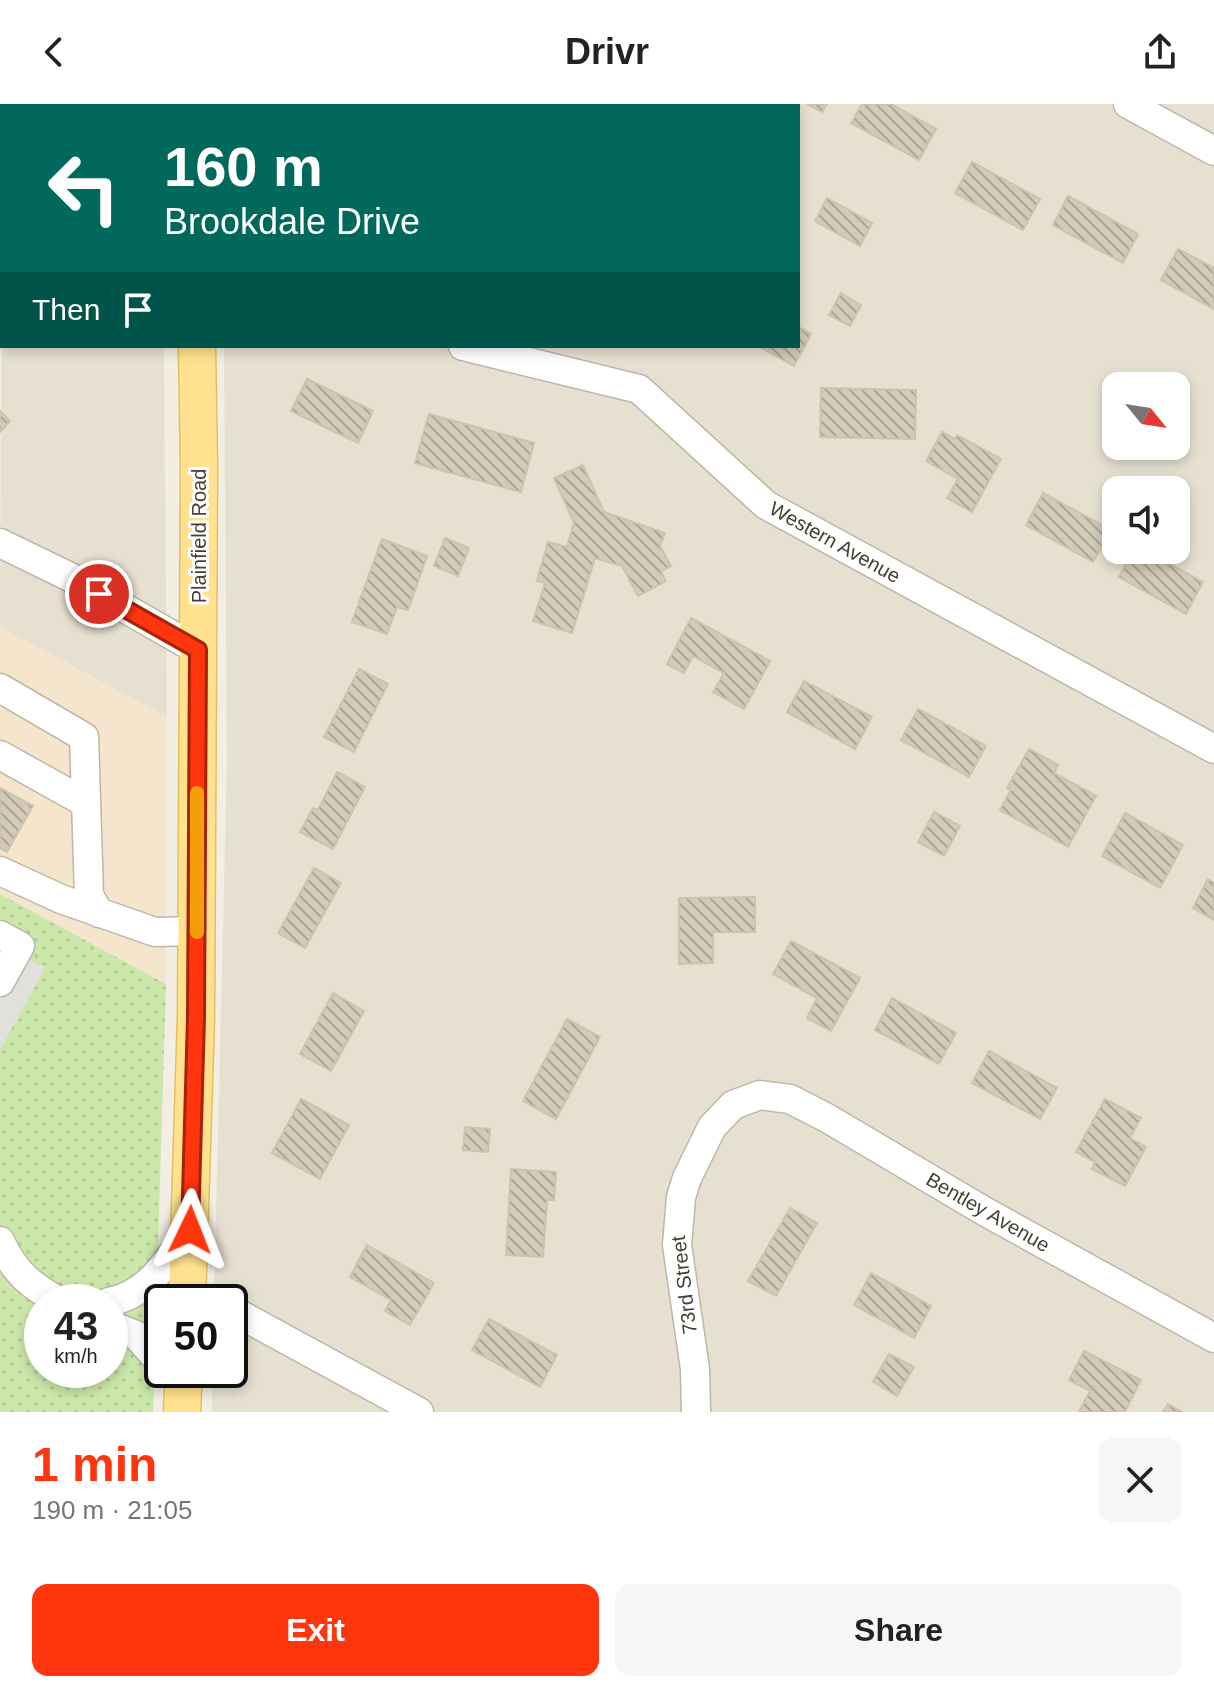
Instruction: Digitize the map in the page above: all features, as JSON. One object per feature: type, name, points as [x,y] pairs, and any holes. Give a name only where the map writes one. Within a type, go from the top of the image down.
[{"type":"main road","name":"Plainfield Road","points":[[196,1284],[190,1230],[197,931],[197,348]]},
{"type":"street","points":[[1128,104],[1214,151]]},
{"type":"street","name":"Western Avenue","points":[[471,348],[639,389],[766,505],[1214,749]]},
{"type":"street","points":[[0,543],[72,578],[198,650]]},
{"type":"street","points":[[0,688],[84,737],[89,895],[99,913]]},
{"type":"street","points":[[0,755],[86,803]]},
{"type":"street","points":[[0,871],[99,913],[155,932],[197,931]]},
{"type":"street","points":[[0,935],[20,946],[0,982]]},
{"type":"street","name":"Bentley Avenue","points":[[760,1095],[790,1099],[827,1118],[984,1211],[1214,1338]]},
{"type":"street","name":"73rd Street","points":[[696,1412],[695,1369],[677,1245],[681,1197],[712,1127],[733,1105],[760,1095]]},
{"type":"street","points":[[128,1297],[150,1283],[190,1230]]},
{"type":"street","points":[[0,1241],[10,1262],[30,1284]]},
{"type":"street","points":[[248,1319],[419,1412]]},
{"type":"street","points":[[128,1332],[136,1335],[144,1344]]},
{"type":"shaded area","points":[[800,104],[1214,104],[1214,1412],[212,1412],[212,1388],[248,1388],[248,1284],[214,1284],[227,761],[224,348],[800,348]]},
{"type":"shaded area","points":[[1,348],[164,348],[167,717],[0,627]]},
{"type":"shaded area","points":[[0,627],[167,717],[166,984],[0,894]]},
{"type":"shaded area","points":[[0,922],[30,960],[45,968],[0,1050]]},
{"type":"green space","points":[[0,894],[166,984],[157,1284],[144,1284],[144,1388],[154,1388],[153,1412],[0,1412]]},
{"type":"building","points":[[807,104],[827,104],[822,112]]},
{"type":"building","points":[[862,104],[891,104],[936,129],[919,160],[851,123]]},
{"type":"building","points":[[972,162],[1040,199],[1023,230],[955,193]]},
{"type":"building","points":[[1068,196],[1138,234],[1123,263],[1053,225]]},
{"type":"building","points":[[827,198],[872,223],[860,246],[815,221]]},
{"type":"building","points":[[1178,249],[1214,268],[1214,309],[1161,280]]},
{"type":"building","points":[[841,293],[861,305],[850,326],[829,315]]},
{"type":"building","points":[[800,328],[811,334],[794,366],[762,348],[800,348]]},
{"type":"building","points":[[307,379],[373,411],[358,443],[291,411]]},
{"type":"building","points":[[821,388],[916,390],[915,439],[820,437]]},
{"type":"building","points":[[0,411],[10,421],[0,432]]},
{"type":"building","points":[[429,414],[534,443],[521,492],[415,463]]},
{"type":"building","points":[[942,432],[955,439],[957,435],[1001,459],[972,512],[947,498],[958,479],[926,461]]},
{"type":"building","points":[[583,465],[604,512],[665,533],[660,546],[671,566],[661,572],[666,581],[638,596],[622,566],[595,558],[572,633],[533,621],[545,583],[537,581],[548,542],[567,547],[574,523],[554,478]]},
{"type":"building","points":[[1043,493],[1102,525],[1102,546],[1093,562],[1026,525]]},
{"type":"building","points":[[445,538],[469,548],[458,576],[434,566]]},
{"type":"building","points":[[382,539],[427,556],[408,610],[397,607],[387,634],[352,622]]},
{"type":"building","points":[[1126,564],[1170,564],[1203,582],[1186,614],[1119,577]]},
{"type":"building","points":[[691,618],[770,661],[744,709],[713,692],[724,673],[693,656],[684,673],[667,664]]},
{"type":"building","points":[[359,669],[388,684],[354,752],[324,737]]},
{"type":"building","points":[[804,681],[872,717],[855,749],[787,712]]},
{"type":"building","points":[[918,709],[986,746],[969,777],[901,740]]},
{"type":"building","points":[[1029,749],[1058,765],[1054,773],[1096,796],[1068,847],[1000,810],[1011,790],[1007,788]]},
{"type":"building","points":[[337,772],[365,787],[333,849],[300,832],[313,808],[318,810]]},
{"type":"building","points":[[0,788],[33,806],[7,852],[0,848]]},
{"type":"building","points":[[934,812],[960,826],[944,856],[918,842]]},
{"type":"building","points":[[1125,813],[1183,845],[1160,888],[1102,856]]},
{"type":"building","points":[[314,868],[341,883],[305,948],[278,933]]},
{"type":"building","points":[[1208,879],[1214,883],[1214,920],[1193,908]]},
{"type":"building","points":[[755,897],[755,932],[713,932],[713,963],[679,964],[679,898]]},
{"type":"building","points":[[791,941],[860,978],[831,1031],[807,1018],[817,998],[773,974]]},
{"type":"building","points":[[333,993],[364,1011],[331,1071],[300,1054]]},
{"type":"building","points":[[892,998],[956,1033],[939,1064],[875,1030]]},
{"type":"building","points":[[567,1019],[600,1037],[556,1119],[523,1101]]},
{"type":"building","points":[[989,1051],[1057,1088],[1040,1119],[972,1083]]},
{"type":"building","points":[[301,1099],[349,1125],[320,1179],[272,1153]]},
{"type":"building","points":[[1105,1099],[1141,1118],[1130,1138],[1146,1147],[1125,1186],[1092,1169],[1095,1162],[1076,1152]]},
{"type":"building","points":[[465,1127],[490,1129],[488,1152],[463,1150]]},
{"type":"building","points":[[511,1169],[556,1172],[554,1200],[547,1200],[543,1257],[506,1255]]},
{"type":"building","points":[[790,1208],[817,1223],[776,1296],[748,1281]]},
{"type":"building","points":[[367,1245],[434,1283],[410,1325],[385,1311],[391,1300],[350,1277]]},
{"type":"building","points":[[871,1273],[931,1306],[914,1338],[854,1305]]},
{"type":"building","points":[[489,1319],[557,1355],[540,1387],[472,1350]]},
{"type":"building","points":[[1084,1351],[1141,1380],[1125,1412],[1079,1412],[1090,1391],[1069,1380]]},
{"type":"building","points":[[889,1354],[914,1367],[897,1396],[873,1382]]},
{"type":"building","points":[[1168,1404],[1182,1412],[1163,1412]]},
{"type":"slow traffic","points":[[197,793],[197,932]]},
{"type":"route","points":[[99,594],[198,650],[196,1017],[190,1230]]}]
